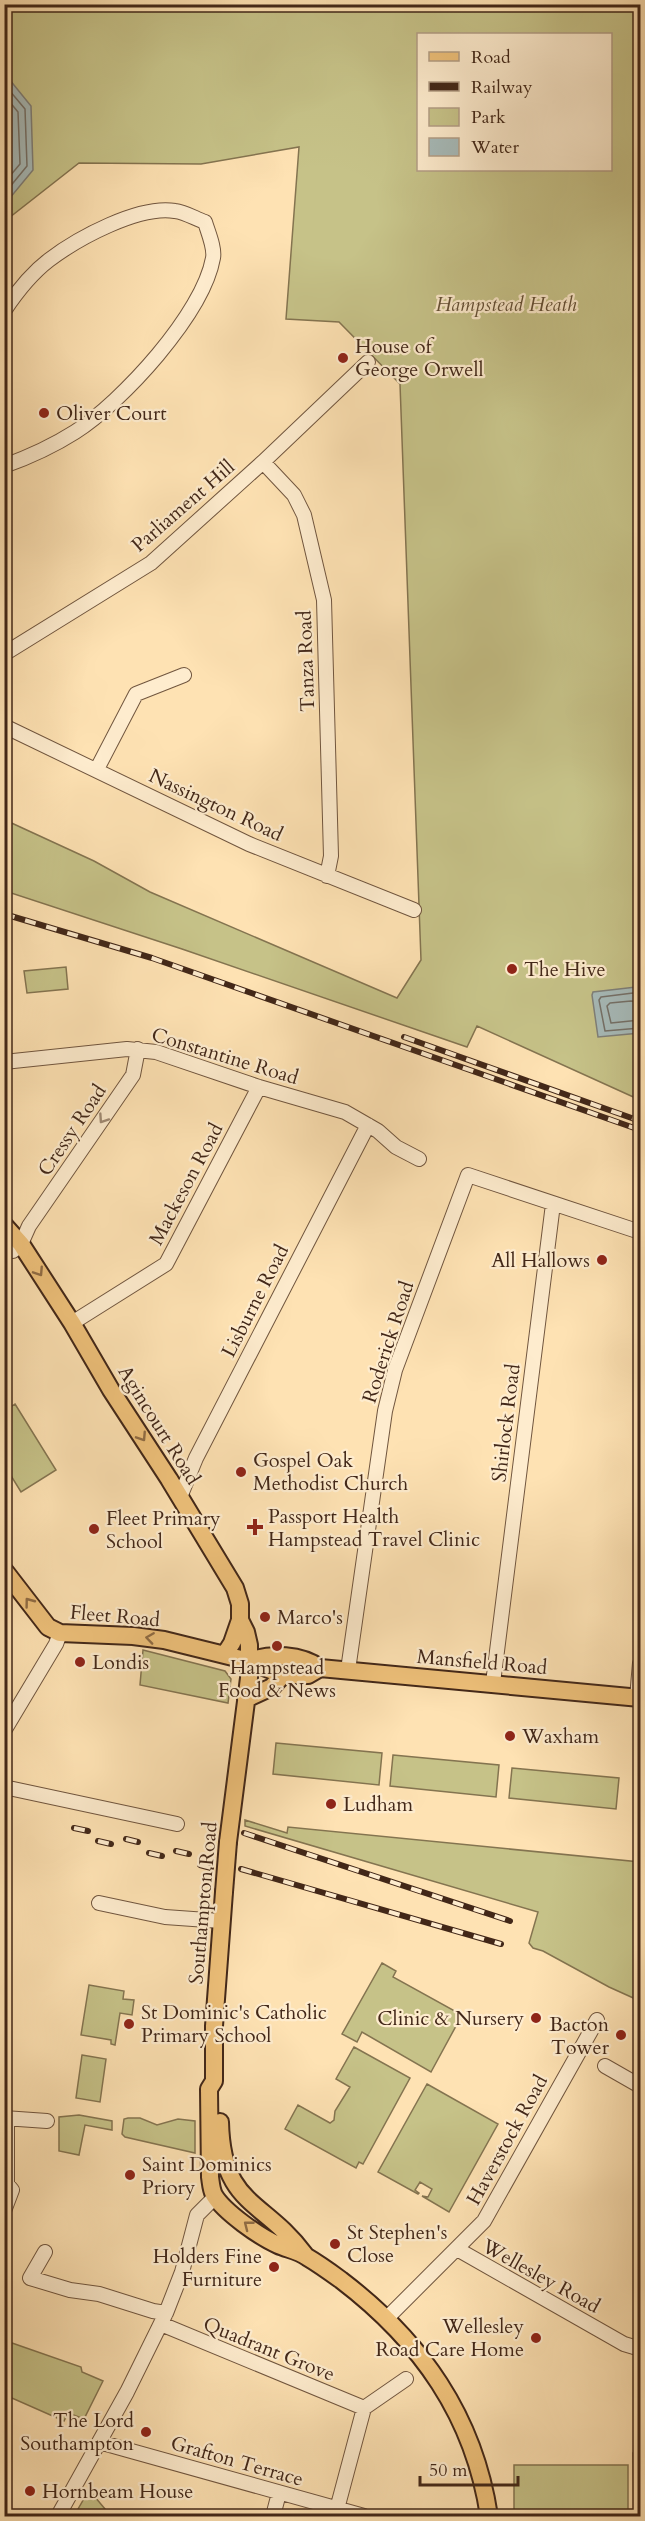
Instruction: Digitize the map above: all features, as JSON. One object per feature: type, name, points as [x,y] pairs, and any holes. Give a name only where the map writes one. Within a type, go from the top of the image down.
[{"type":"main road","name":"Agincourt Road","points":[[4,1225],[21,1244],[72,1323],[111,1390],[235,1588],[240,1604],[240,1620],[246,1632],[249,1660]]},
{"type":"main road","name":"Fleet Road","points":[[4,1570],[48,1627],[60,1633],[133,1636],[164,1640],[249,1660]]},
{"type":"main road","points":[[225,1654],[232,1643],[240,1620]]},
{"type":"main road","name":"Mansfield Road","points":[[249,1660],[266,1655],[309,1660],[320,1668],[639,1698]]},
{"type":"main road","name":"Mansfield Road","points":[[249,1660],[283,1675],[308,1675],[320,1668]]},
{"type":"main road","name":"Southampton Road","points":[[215,2197],[210,2177],[209,2089],[217,2085],[214,2026],[221,1921],[249,1660]]},
{"type":"main road","points":[[246,1699],[272,1687],[283,1675]]},
{"type":"main road","points":[[217,2085],[224,2164],[234,2183],[250,2203],[296,2242],[305,2255],[369,2302],[427,2366],[461,2421],[484,2483],[489,2517]]},
{"type":"main road","points":[[215,2197],[262,2236],[291,2251],[305,2255]]},
{"type":"street","points":[[4,311],[13,298],[49,260],[134,214],[175,211],[205,222],[214,256],[202,292],[155,358],[124,391],[76,431],[32,456],[4,465]]},
{"type":"street","name":"Parliament Hill","points":[[4,654],[150,563],[263,462],[368,362]]},
{"type":"street","name":"Tanza Road","points":[[263,462],[294,495],[304,515],[324,600],[331,856],[327,876]]},
{"type":"street","points":[[98,769],[136,694],[184,675]]},
{"type":"street","name":"Nassington Road","points":[[4,726],[98,769],[249,844],[414,910]]},
{"type":"street","name":"Constantine Road","points":[[4,1062],[138,1049],[156,1052],[259,1087],[345,1112],[368,1125],[396,1147],[419,1159]]},
{"type":"street","name":"Cressy Road","points":[[21,1244],[29,1226],[133,1075],[138,1049]]},
{"type":"street","name":"Mackeson Road","points":[[72,1323],[166,1264],[259,1087]]},
{"type":"street","name":"Lisburne Road","points":[[180,1497],[196,1458],[368,1125]]},
{"type":"street","name":"Roderick Road","points":[[348,1670],[385,1411],[395,1370],[468,1175],[553,1204]]},
{"type":"street","points":[[553,1204],[640,1232]]},
{"type":"street","name":"Shirlock Road","points":[[493,1683],[553,1204]]},
{"type":"street","points":[[4,1251],[13,1251],[21,1244]]},
{"type":"street","points":[[5,1728],[56,1644],[60,1633]]},
{"type":"street","points":[[639,1698],[640,1663]]},
{"type":"street","points":[[4,1788],[177,1824]]},
{"type":"street","points":[[99,1903],[165,1917],[221,1921]]},
{"type":"street","name":"Haverstock Road","points":[[386,2319],[489,2215],[597,2020]]},
{"type":"street","points":[[605,2066],[640,2086]]},
{"type":"street","points":[[4,2211],[12,2190],[7,2184],[6,2118],[47,2121]]},
{"type":"street","points":[[58,2517],[164,2319],[182,2272],[197,2215],[215,2197]]},
{"type":"street","name":"Wellesley Road","points":[[457,2248],[624,2344],[640,2346]]},
{"type":"street","name":"Quadrant Grove","points":[[45,2252],[30,2278],[70,2290],[99,2294],[153,2311],[164,2319],[364,2408]]},
{"type":"street","points":[[337,2509],[364,2408],[427,2366]]},
{"type":"street","name":"Grafton Terrace","points":[[99,2442],[364,2517]]},
{"type":"street","points":[[273,2517],[279,2493]]},
{"type":"green space","name":"Hampstead Heath","points":[[4,5],[640,5],[640,1100],[477,1026],[467,1047],[5,891],[5,820],[94,861],[150,892],[397,998],[421,960],[400,384],[339,322],[286,319],[299,147],[201,164],[79,163],[5,221]]},
{"type":"green space","points":[[66,967],[68,989],[27,993],[24,971]]},
{"type":"green space","points":[[15,1404],[56,1470],[21,1492],[5,1466],[5,1411]]},
{"type":"green space","points":[[143,1650],[225,1671],[231,1679],[228,1703],[140,1685]]},
{"type":"green space","points":[[276,1743],[382,1753],[379,1785],[273,1774]]},
{"type":"green space","points":[[393,1755],[499,1765],[496,1797],[390,1786]]},
{"type":"green space","points":[[512,1768],[619,1778],[616,1809],[509,1798]]},
{"type":"green space","points":[[245,1820],[287,1833],[288,1827],[640,1862],[640,2001],[533,1948],[529,1943],[538,1912],[245,1826]]},
{"type":"green space","points":[[382,1963],[396,1971],[393,1977],[462,2015],[431,2072],[362,2032],[357,2042],[342,2034]]},
{"type":"green space","points":[[89,1985],[124,1991],[123,1999],[134,2000],[132,2015],[120,2013],[115,2045],[111,2044],[111,2040],[81,2035]]},
{"type":"green space","points":[[354,2047],[410,2078],[363,2164],[359,2162],[356,2168],[285,2129],[298,2105],[330,2123],[334,2120],[335,2111],[350,2087],[336,2079]]},
{"type":"green space","points":[[82,2055],[106,2059],[100,2102],[76,2098]]},
{"type":"green space","points":[[427,2084],[498,2124],[449,2212],[422,2196],[428,2197],[432,2189],[420,2182],[415,2190],[418,2194],[378,2172]]},
{"type":"green space","points":[[79,2115],[112,2121],[112,2130],[85,2125],[79,2155],[59,2151],[59,2117]]},
{"type":"green space","points":[[140,2118],[157,2125],[178,2119],[195,2121],[195,2153],[125,2137],[122,2134],[124,2119]]},
{"type":"green space","points":[[12,2343],[81,2367],[82,2372],[103,2381],[84,2419],[68,2413],[64,2421],[5,2395],[5,2359]]},
{"type":"green space","points":[[633,2453],[636,2453],[640,2460],[640,2510],[634,2510]]},
{"type":"green space","points":[[514,2465],[628,2465],[628,2516],[514,2516]]},
{"type":"green space","points":[[89,2490],[111,2516],[74,2516]]},
{"type":"water","points":[[5,74],[31,106],[33,170],[5,204]]},
{"type":"water","points":[[636,987],[638,989],[640,1033],[598,1037],[593,992]]},
{"type":"railway","points":[[4,914],[152,958],[640,1130]]},
{"type":"railway","points":[[404,1037],[640,1121]]},
{"type":"railway","points":[[74,1828],[88,1831]]},
{"type":"railway","points":[[244,1833],[510,1921]]},
{"type":"railway","points":[[126,1839],[138,1842]]},
{"type":"railway","points":[[98,1841],[111,1844]]},
{"type":"railway","points":[[176,1851],[189,1854]]},
{"type":"railway","points":[[149,1853],[162,1856]]},
{"type":"railway","points":[[200,1865],[211,1868]]},
{"type":"railway","points":[[241,1869],[501,1944]]},
{"type":"place","name":"House of George Orwell","points":[[343,358]]},
{"type":"place","name":"Oliver Court","points":[[44,413]]},
{"type":"place","name":"The Hive","points":[[512,969]]},
{"type":"place","name":"All Hallows","points":[[602,1260]]},
{"type":"place","name":"Gospel Oak Methodist Church","points":[[241,1472]]},
{"type":"place","name":"Passport Health Hampstead Travel Clinic","points":[[255,1527]]},
{"type":"place","name":"Fleet Primary School","points":[[94,1529]]},
{"type":"place","name":"Marco's","points":[[265,1617]]},
{"type":"place","name":"Hampstead Food & News","points":[[277,1646]]},
{"type":"place","name":"Londis","points":[[80,1662]]},
{"type":"place","name":"Waxham","points":[[510,1736]]},
{"type":"place","name":"Ludham","points":[[331,1804]]},
{"type":"place","name":"Clinic & Nursery","points":[[536,2018]]},
{"type":"place","name":"St Dominic's Catholic Primary School","points":[[129,2024]]},
{"type":"place","name":"Bacton Tower","points":[[621,2035]]},
{"type":"place","name":"Saint Dominics Priory","points":[[130,2175]]},
{"type":"place","name":"St Stephen's Close","points":[[335,2244]]},
{"type":"place","name":"Holders Fine Furniture","points":[[274,2267]]},
{"type":"place","name":"Wellesley Road Care Home","points":[[536,2338]]},
{"type":"place","name":"The Lord Southampton","points":[[146,2432]]},
{"type":"place","name":"Hornbeam House","points":[[30,2491]]}]
